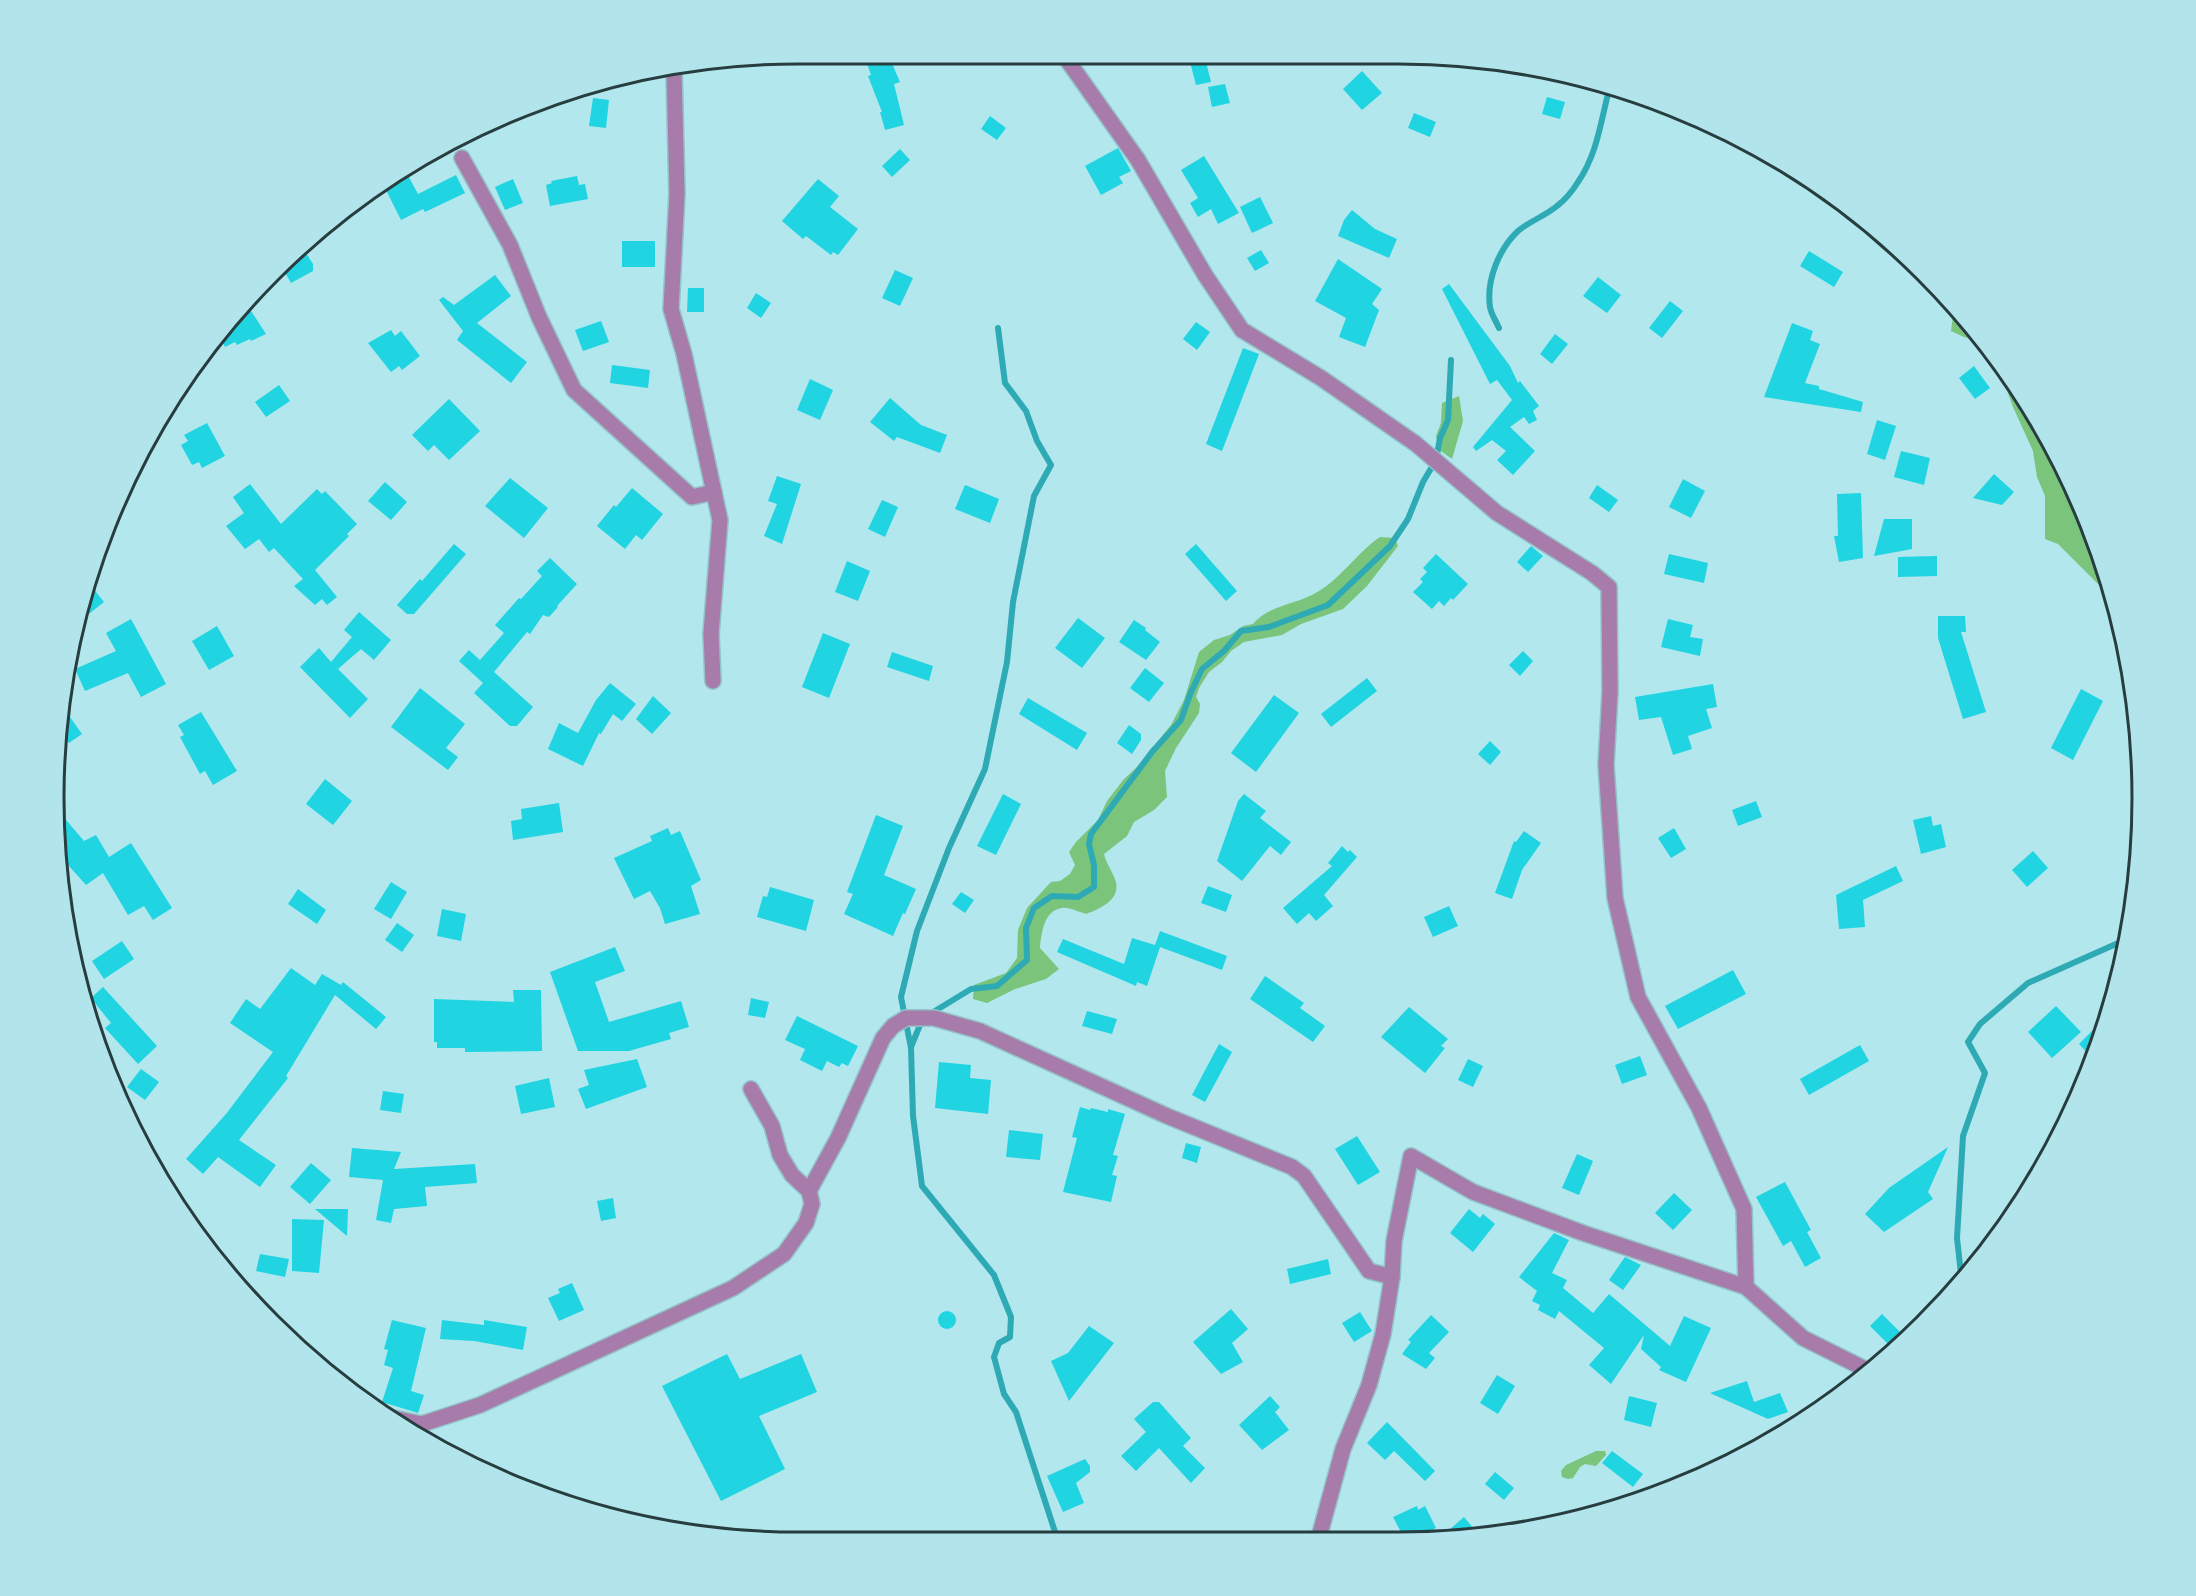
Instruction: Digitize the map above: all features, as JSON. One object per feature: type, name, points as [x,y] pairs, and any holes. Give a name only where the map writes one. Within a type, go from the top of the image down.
[{"type":"street","points":[[1071,64],[1138,160],[1205,275],[1242,330],[1321,378],[1416,444],[1497,513],[1592,573],[1609,587],[1610,692],[1606,765],[1615,898],[1638,997],[1700,1108],[1744,1209],[1746,1287]]},
{"type":"street","points":[[674,76],[677,194],[671,309],[684,354],[720,520],[711,634],[713,681]]},
{"type":"street","points":[[462,158],[510,245],[539,317],[574,390],[692,497],[714,492]]},
{"type":"street","points":[[809,1191],[838,1138],[883,1038],[893,1026],[906,1018],[934,1018],[980,1031],[1167,1116],[1292,1167],[1304,1176],[1369,1271],[1392,1277]]},
{"type":"street","points":[[413,1422],[422,1424],[480,1406],[733,1288],[784,1254],[806,1223],[812,1204],[809,1191],[792,1175],[780,1155],[772,1126],[751,1089]]},
{"type":"street","points":[[1320,1532],[1343,1449],[1369,1385],[1383,1334],[1392,1277],[1394,1241],[1411,1156],[1473,1192],[1583,1233],[1746,1287],[1803,1338],[1861,1367]]},
{"type":"green space","points":[[1953,318],[1969,338],[1964,337],[1951,331]]},
{"type":"green space","points":[[2005,386],[2056,474],[2076,517],[2100,586],[2058,544],[2045,539],[2045,496],[2037,477],[2033,451]]},
{"type":"green space","points":[[1459,396],[1463,421],[1452,459],[1438,449],[1436,436],[1441,423],[1442,403]]},
{"type":"green space","points":[[1380,537],[1395,538],[1398,546],[1367,586],[1343,609],[1301,624],[1282,635],[1244,642],[1209,672],[1196,697],[1200,704],[1199,713],[1176,748],[1165,771],[1167,797],[1154,810],[1134,822],[1127,836],[1104,854],[1116,884],[1114,896],[1099,909],[1086,914],[1062,908],[1051,913],[1047,918],[1040,948],[1059,969],[1046,979],[1015,989],[987,1003],[973,999],[974,985],[1006,973],[1017,958],[1018,930],[1027,908],[1051,882],[1060,881],[1070,874],[1075,865],[1069,852],[1098,820],[1107,801],[1124,779],[1136,768],[1171,725],[1184,700],[1199,652],[1214,640],[1230,635],[1243,626],[1253,624],[1266,613],[1322,589]]},
{"type":"green space","points":[[1596,1451],[1605,1451],[1606,1455],[1596,1466],[1585,1464],[1580,1467],[1573,1478],[1562,1477],[1561,1471],[1566,1465]]},
{"type":"building","points":[[867,64],[892,64],[900,82],[894,84],[904,125],[885,130],[880,112],[882,112],[868,76],[871,75]]},
{"type":"building","points":[[1191,64],[1206,64],[1211,82],[1196,85]]},
{"type":"building","points":[[1362,71],[1382,93],[1362,110],[1343,89]]},
{"type":"building","points":[[1225,84],[1230,103],[1212,107],[1208,87]]},
{"type":"building","points":[[1547,97],[1565,102],[1560,119],[1542,114]]},
{"type":"building","points":[[593,98],[609,100],[606,128],[589,126]]},
{"type":"building","points":[[1414,113],[1436,122],[1430,137],[1408,128]]},
{"type":"building","points":[[990,116],[1006,128],[997,140],[981,129]]},
{"type":"building","points":[[1118,148],[1131,171],[1119,177],[1123,183],[1101,195],[1085,166]]},
{"type":"building","points":[[900,149],[910,160],[892,177],[882,166]]},
{"type":"building","points":[[1204,156],[1239,213],[1218,224],[1211,209],[1198,217],[1190,203],[1198,198],[1181,170]]},
{"type":"building","points":[[456,175],[465,193],[425,212],[423,209],[401,220],[386,191],[409,177],[418,194]]},
{"type":"building","points":[[577,176],[579,185],[585,184],[588,199],[550,206],[546,185],[552,183],[551,181]]},
{"type":"building","points":[[513,179],[523,203],[505,210],[495,187]]},
{"type":"building","points":[[818,179],[839,196],[830,207],[858,229],[838,255],[833,252],[831,255],[806,236],[803,239],[782,221]]},
{"type":"building","points":[[1260,197],[1273,223],[1252,233],[1240,207]]},
{"type":"building","points":[[1352,210],[1375,229],[1397,239],[1389,258],[1338,236],[1344,220]]},
{"type":"building","points":[[622,241],[655,241],[655,267],[622,267]]},
{"type":"building","points":[[1261,250],[1269,263],[1255,271],[1247,258]]},
{"type":"building","points":[[1809,251],[1843,272],[1834,287],[1800,266]]},
{"type":"building","points":[[306,254],[313,264],[313,271],[291,283],[285,273]]},
{"type":"building","points":[[1338,259],[1382,289],[1372,304],[1379,310],[1365,347],[1339,337],[1346,318],[1315,301]]},
{"type":"building","points":[[895,270],[913,278],[900,306],[882,298]]},
{"type":"building","points":[[495,275],[511,296],[477,323],[527,362],[511,383],[457,340],[463,331],[439,300],[443,297],[454,305]]},
{"type":"building","points":[[1598,277],[1621,295],[1607,313],[1583,296]]},
{"type":"building","points":[[1449,284],[1510,366],[1518,383],[1520,381],[1539,406],[1533,411],[1537,420],[1529,424],[1524,417],[1510,427],[1535,451],[1513,475],[1497,460],[1506,451],[1492,440],[1476,451],[1473,447],[1512,400],[1497,380],[1490,384],[1442,289]]},
{"type":"building","points":[[688,288],[704,288],[704,312],[687,312]]},
{"type":"building","points":[[756,293],[771,303],[761,318],[747,308]]},
{"type":"building","points":[[1670,301],[1683,311],[1662,338],[1649,328]]},
{"type":"building","points":[[251,311],[266,334],[251,341],[250,339],[237,345],[235,342],[225,347],[223,343]]},
{"type":"building","points":[[601,321],[609,342],[583,351],[575,330]]},
{"type":"building","points":[[1196,322],[1210,332],[1197,350],[1183,339]]},
{"type":"building","points":[[1792,323],[1813,331],[1810,340],[1820,344],[1805,383],[1863,402],[1861,412],[1764,397]]},
{"type":"building","points":[[391,330],[395,336],[401,331],[420,356],[402,370],[399,366],[391,372],[368,343]]},
{"type":"building","points":[[1555,334],[1568,344],[1552,364],[1540,354]]},
{"type":"building","points":[[1243,348],[1259,354],[1222,451],[1206,444]]},
{"type":"building","points":[[612,365],[650,370],[648,388],[610,383]]},
{"type":"building","points":[[1974,366],[1990,388],[1975,399],[1959,378]]},
{"type":"building","points":[[810,379],[833,390],[820,420],[797,410]]},
{"type":"building","points":[[279,385],[290,401],[266,417],[255,402]]},
{"type":"building","points":[[890,398],[921,425],[947,435],[940,453],[897,437],[894,441],[870,422]]},
{"type":"building","points":[[449,399],[480,431],[449,460],[434,445],[428,451],[412,435]]},
{"type":"building","points":[[1877,420],[1896,426],[1885,460],[1867,454]]},
{"type":"building","points":[[207,423],[225,456],[202,468],[199,462],[192,465],[181,445],[188,441],[184,435]]},
{"type":"building","points":[[1901,451],[1930,458],[1924,485],[1894,477]]},
{"type":"building","points":[[1994,474],[2014,492],[2002,505],[1973,498]]},
{"type":"building","points":[[777,476],[801,484],[782,544],[764,536],[777,504],[768,501]]},
{"type":"building","points":[[510,478],[548,508],[524,538],[485,506]]},
{"type":"building","points":[[1683,479],[1705,491],[1691,518],[1669,507]]},
{"type":"building","points":[[385,482],[407,502],[391,520],[368,501]]},
{"type":"building","points":[[250,484],[281,524],[317,489],[322,494],[325,491],[357,524],[347,534],[349,536],[315,570],[337,597],[327,605],[322,599],[315,605],[294,586],[303,579],[274,548],[269,552],[259,539],[245,549],[226,526],[244,513],[233,497]]},
{"type":"building","points":[[965,485],[999,499],[990,523],[955,509]]},
{"type":"building","points":[[1597,485],[1618,500],[1609,512],[1589,498]]},
{"type":"building","points":[[632,488],[663,514],[642,540],[636,535],[625,549],[597,526]]},
{"type":"building","points":[[1861,493],[1863,558],[1839,562],[1834,536],[1838,536],[1837,494]]},
{"type":"building","points":[[882,500],[898,507],[885,537],[868,529]]},
{"type":"building","points":[[1884,519],[1912,519],[1912,549],[1874,556]]},
{"type":"building","points":[[454,544],[466,554],[414,614],[407,614],[397,605],[420,579],[422,581]]},
{"type":"building","points":[[1196,544],[1237,591],[1226,601],[1185,554]]},
{"type":"building","points":[[1531,546],[1543,556],[1528,572],[1517,562]]},
{"type":"building","points":[[1436,554],[1468,584],[1453,600],[1451,598],[1444,606],[1439,601],[1432,609],[1413,592],[1423,582],[1420,579],[1427,572],[1423,568]]},
{"type":"building","points":[[1669,554],[1708,563],[1704,583],[1664,574]]},
{"type":"building","points":[[1937,556],[1937,576],[1898,577],[1898,557]]},
{"type":"building","points":[[550,558],[577,584],[549,617],[543,615],[530,634],[527,632],[494,672],[533,707],[517,726],[510,726],[474,693],[483,683],[459,661],[469,650],[480,660],[504,633],[495,625],[542,576],[537,571]]},
{"type":"building","points":[[847,561],[870,571],[858,601],[835,592]]},
{"type":"building","points":[[94,590],[104,602],[88,615]]},
{"type":"building","points":[[359,612],[391,640],[374,660],[361,649],[338,669],[368,699],[350,718],[300,667],[319,648],[331,662],[352,637],[344,630]]},
{"type":"building","points":[[1938,616],[1965,616],[1966,632],[1961,632],[1986,712],[1963,719],[1938,638]]},
{"type":"building","points":[[1078,618],[1105,638],[1082,668],[1055,648]]},
{"type":"building","points":[[131,619],[166,684],[141,697],[128,673],[85,691],[77,668],[116,651],[106,633]]},
{"type":"building","points":[[1668,619],[1693,625],[1690,637],[1703,639],[1700,656],[1661,647]]},
{"type":"building","points":[[1134,620],[1160,642],[1146,660],[1119,642]]},
{"type":"building","points":[[217,626],[234,656],[209,670],[192,641]]},
{"type":"building","points":[[823,633],[850,644],[829,698],[802,687]]},
{"type":"building","points":[[1523,651],[1533,661],[1520,676],[1509,665]]},
{"type":"building","points":[[892,652],[933,666],[929,681],[887,667]]},
{"type":"building","points":[[1145,668],[1164,683],[1149,702],[1130,688]]},
{"type":"building","points":[[1367,678],[1377,691],[1331,727],[1321,714]]},
{"type":"building","points":[[610,683],[636,704],[622,721],[613,714],[601,734],[599,733],[583,766],[548,749],[559,723],[578,733],[596,700]]},
{"type":"building","points":[[1713,684],[1717,707],[1706,709],[1712,728],[1688,736],[1692,749],[1673,755],[1661,717],[1639,720],[1635,697]]},
{"type":"building","points":[[420,688],[465,724],[446,748],[458,757],[448,770],[391,727]]},
{"type":"building","points":[[2081,689],[2103,701],[2073,760],[2051,748]]},
{"type":"building","points":[[1274,695],[1299,713],[1256,772],[1231,753]]},
{"type":"building","points":[[653,696],[671,713],[652,734],[636,719]]},
{"type":"building","points":[[1028,698],[1087,733],[1077,750],[1019,714]]},
{"type":"building","points":[[201,712],[237,771],[213,785],[205,771],[200,774],[180,737],[184,735],[178,725]]},
{"type":"building","points":[[70,716],[82,734],[69,743],[67,740]]},
{"type":"building","points":[[1129,725],[1141,734],[1141,740],[1132,754],[1117,743]]},
{"type":"building","points":[[1490,741],[1501,752],[1490,765],[1478,754]]},
{"type":"building","points":[[325,779],[352,801],[333,825],[306,804]]},
{"type":"building","points":[[1003,794],[1021,804],[996,855],[977,846]]},
{"type":"building","points":[[1244,794],[1266,811],[1260,818],[1291,842],[1281,855],[1270,846],[1242,881],[1217,861],[1238,801]]},
{"type":"building","points":[[1756,801],[1762,817],[1738,826],[1732,810]]},
{"type":"building","points":[[559,803],[563,832],[513,840],[511,821],[522,819],[521,809]]},
{"type":"building","points":[[876,815],[903,826],[884,875],[916,889],[893,936],[844,914],[853,894],[847,892]]},
{"type":"building","points":[[1931,816],[1933,826],[1941,824],[1946,847],[1921,854],[1913,820]]},
{"type":"building","points":[[65,819],[84,841],[96,835],[109,857],[131,843],[172,908],[153,920],[144,906],[128,915],[103,873],[86,885],[68,865]]},
{"type":"building","points":[[668,828],[671,835],[680,831],[701,880],[691,886],[700,914],[665,924],[660,908],[650,891],[634,899],[614,858],[652,841],[650,836]]},
{"type":"building","points":[[1674,828],[1686,849],[1671,858],[1658,838]]},
{"type":"building","points":[[1524,831],[1541,843],[1522,870],[1512,899],[1495,893],[1514,841],[1516,842]]},
{"type":"building","points":[[1342,846],[1357,857],[1324,895],[1333,906],[1316,921],[1309,913],[1297,924],[1283,908],[1332,866],[1328,863]]},
{"type":"building","points":[[2033,851],[2048,868],[2027,887],[2012,870]]},
{"type":"building","points":[[1896,866],[1903,881],[1863,900],[1865,927],[1839,929],[1836,895]]},
{"type":"building","points":[[391,882],[407,892],[391,919],[374,909]]},
{"type":"building","points":[[1208,886],[1232,895],[1226,912],[1201,903]]},
{"type":"building","points":[[770,887],[814,900],[806,931],[757,917],[763,896],[767,897]]},
{"type":"building","points":[[298,889],[326,910],[317,924],[288,904]]},
{"type":"building","points":[[961,892],[974,900],[965,913],[952,904]]},
{"type":"building","points":[[1449,906],[1458,926],[1433,937],[1424,917]]},
{"type":"building","points":[[442,909],[466,914],[461,941],[437,936]]},
{"type":"building","points":[[397,923],[414,935],[402,952],[385,940]]},
{"type":"building","points":[[1160,931],[1227,956],[1222,970],[1160,947],[1147,986],[1137,982],[1136,986],[1057,952],[1063,939],[1124,964],[1132,938],[1155,945]]},
{"type":"building","points":[[122,941],[134,959],[104,979],[92,961]]},
{"type":"building","points":[[615,947],[625,971],[595,982],[609,1022],[681,1001],[689,1027],[669,1033],[671,1039],[629,1051],[578,1051],[550,972]]},
{"type":"building","points":[[291,968],[315,985],[322,974],[341,985],[343,982],[386,1017],[376,1029],[335,995],[286,1076],[288,1078],[239,1140],[276,1165],[260,1187],[218,1157],[203,1174],[186,1159],[226,1114],[273,1052],[230,1023],[246,999],[260,1009]]},
{"type":"building","points":[[1733,970],[1746,994],[1678,1029],[1665,1006]]},
{"type":"building","points":[[1265,976],[1304,1003],[1300,1008],[1325,1026],[1313,1042],[1250,999]]},
{"type":"building","points":[[103,987],[157,1046],[138,1064],[105,1028],[111,1023],[92,997]]},
{"type":"building","points":[[513,990],[541,990],[542,1051],[465,1052],[465,1048],[437,1048],[437,1042],[434,1042],[434,999],[514,1002]]},
{"type":"building","points":[[751,998],[769,1002],[765,1018],[748,1015]]},
{"type":"building","points":[[2056,1006],[2081,1032],[2052,1058],[2028,1032]]},
{"type":"building","points":[[1409,1007],[1448,1039],[1441,1046],[1445,1048],[1425,1073],[1381,1037]]},
{"type":"building","points":[[1087,1011],[1117,1019],[1112,1034],[1082,1026]]},
{"type":"building","points":[[797,1016],[858,1046],[848,1066],[842,1063],[839,1067],[827,1061],[822,1071],[800,1060],[805,1049],[785,1040]]},
{"type":"building","points":[[2095,1028],[2086,1052],[2079,1044]]},
{"type":"building","points":[[1219,1044],[1232,1052],[1205,1102],[1192,1095]]},
{"type":"building","points":[[1860,1045],[1869,1061],[1809,1095],[1800,1079]]},
{"type":"building","points":[[1640,1056],[1647,1075],[1622,1084],[1615,1065]]},
{"type":"building","points":[[637,1059],[647,1087],[586,1109],[578,1089],[589,1085],[584,1070]]},
{"type":"building","points":[[1468,1059],[1483,1066],[1473,1087],[1458,1080]]},
{"type":"building","points":[[939,1062],[971,1065],[970,1078],[991,1080],[988,1114],[935,1108]]},
{"type":"building","points":[[141,1069],[159,1082],[145,1100],[127,1087]]},
{"type":"building","points":[[549,1078],[555,1107],[521,1114],[515,1086]]},
{"type":"building","points":[[383,1091],[404,1094],[401,1113],[380,1110]]},
{"type":"building","points":[[1080,1107],[1108,1112],[1108,1109],[1125,1114],[1113,1155],[1118,1156],[1112,1175],[1117,1176],[1111,1202],[1063,1192],[1077,1138],[1072,1137]]},
{"type":"building","points":[[1009,1130],[1043,1134],[1040,1160],[1006,1157]]},
{"type":"building","points":[[1357,1136],[1380,1172],[1358,1185],[1335,1149]]},
{"type":"building","points":[[1186,1143],[1201,1147],[1197,1163],[1182,1158]]},
{"type":"building","points":[[1948,1147],[1928,1192],[1933,1199],[1884,1232],[1865,1214],[1889,1188]]},
{"type":"building","points":[[352,1148],[401,1152],[394,1169],[475,1164],[477,1183],[425,1187],[427,1206],[394,1209],[391,1223],[376,1220],[383,1180],[349,1177]]},
{"type":"building","points":[[1577,1154],[1593,1161],[1579,1195],[1562,1188]]},
{"type":"building","points":[[311,1163],[331,1180],[310,1204],[290,1187]]},
{"type":"building","points":[[1785,1182],[1811,1230],[1807,1232],[1821,1258],[1805,1267],[1791,1241],[1783,1246],[1756,1197]]},
{"type":"building","points":[[1674,1193],[1692,1210],[1673,1230],[1655,1213]]},
{"type":"building","points":[[613,1198],[616,1218],[601,1221],[597,1201]]},
{"type":"building","points":[[315,1209],[348,1209],[347,1236]]},
{"type":"building","points":[[1469,1209],[1480,1218],[1483,1214],[1495,1224],[1473,1252],[1450,1233]]},
{"type":"building","points":[[292,1219],[324,1220],[319,1273],[292,1271]]},
{"type":"building","points":[[1554,1233],[1569,1240],[1552,1273],[1567,1280],[1563,1288],[1593,1313],[1609,1294],[1670,1346],[1684,1316],[1711,1328],[1686,1382],[1659,1370],[1661,1367],[1641,1349],[1644,1335],[1611,1384],[1589,1365],[1604,1348],[1559,1311],[1555,1319],[1538,1310],[1540,1305],[1532,1301],[1537,1291],[1519,1277]]},
{"type":"building","points":[[260,1254],[289,1259],[285,1277],[256,1271]]},
{"type":"building","points":[[1625,1257],[1641,1265],[1623,1290],[1609,1280]]},
{"type":"building","points":[[1328,1259],[1331,1274],[1290,1284],[1287,1269]]},
{"type":"building","points":[[572,1283],[584,1310],[559,1321],[548,1298],[560,1293],[558,1289]]},
{"type":"building","points":[[1231,1309],[1248,1329],[1232,1343],[1243,1362],[1221,1374],[1193,1342]]},
{"type":"building","points":[[947,1311],[955,1316],[956,1320],[951,1328],[947,1329],[939,1324],[938,1320],[943,1312]]},
{"type":"building","points":[[1360,1312],[1372,1331],[1354,1342],[1342,1323]]},
{"type":"building","points":[[1882,1314],[1900,1332],[1888,1344],[1870,1326]]},
{"type":"building","points":[[1431,1315],[1449,1332],[1429,1353],[1435,1358],[1426,1369],[1402,1354],[1411,1342],[1408,1340]]},
{"type":"building","points":[[392,1320],[426,1328],[411,1391],[424,1395],[418,1413],[382,1402],[393,1368],[384,1365],[388,1350],[384,1349]]},
{"type":"building","points":[[442,1320],[484,1325],[484,1320],[527,1327],[523,1350],[474,1341],[440,1339]]},
{"type":"building","points":[[1089,1326],[1114,1343],[1069,1401],[1051,1361],[1068,1353]]},
{"type":"building","points":[[727,1354],[740,1379],[801,1354],[817,1392],[759,1416],[785,1469],[721,1501],[662,1386]]},
{"type":"building","points":[[1497,1375],[1515,1386],[1498,1414],[1480,1403]]},
{"type":"building","points":[[1747,1381],[1754,1402],[1780,1393],[1788,1412],[1768,1419],[1710,1393]]},
{"type":"building","points":[[1270,1396],[1280,1407],[1275,1412],[1289,1430],[1262,1450],[1239,1425]]},
{"type":"building","points":[[1629,1396],[1657,1403],[1651,1427],[1624,1420]]},
{"type":"building","points":[[1153,1402],[1159,1402],[1191,1438],[1183,1446],[1205,1468],[1191,1483],[1159,1448],[1136,1471],[1121,1456],[1146,1432],[1134,1419]]},
{"type":"building","points":[[1387,1422],[1435,1471],[1425,1481],[1394,1451],[1385,1460],[1367,1443]]},
{"type":"building","points":[[1612,1451],[1643,1474],[1633,1487],[1602,1463]]},
{"type":"building","points":[[1085,1459],[1090,1466],[1090,1472],[1076,1483],[1084,1503],[1063,1512],[1047,1476]]},
{"type":"building","points":[[1495,1472],[1514,1488],[1504,1500],[1485,1484]]},
{"type":"building","points":[[1417,1506],[1418,1510],[1425,1506],[1436,1528],[1431,1531],[1401,1532],[1393,1517]]},
{"type":"building","points":[[1464,1517],[1473,1527],[1449,1530]]},
{"type":"waterway","points":[[1499,328],[1491,310],[1489,297],[1495,266],[1511,238],[1527,224],[1560,204],[1578,182],[1595,148],[1608,95]]},
{"type":"waterway","points":[[998,328],[1005,383],[1026,411],[1037,441],[1051,465],[1034,496],[1013,602],[1007,662],[985,769],[949,848],[917,931],[901,997],[911,1048],[913,1116],[922,1186],[994,1275],[1011,1317],[1010,1337],[999,1343],[994,1357],[1004,1394],[1016,1412],[1055,1532]]},
{"type":"waterway","points":[[930,1014],[971,989],[997,986],[1027,960],[1026,928],[1034,908],[1052,896],[1078,897],[1094,887],[1094,865],[1089,844],[1091,834],[1152,752],[1181,720],[1202,669],[1224,651],[1241,631],[1269,627],[1328,605],[1390,546],[1408,519],[1423,482],[1436,460],[1440,438],[1448,420],[1451,360]]},
{"type":"waterway","points":[[1960,1268],[1957,1238],[1963,1136],[1985,1073],[1968,1042],[1980,1024],[2028,983],[2116,944]]},
{"type":"waterway","points":[[911,1047],[922,1020]]}]
